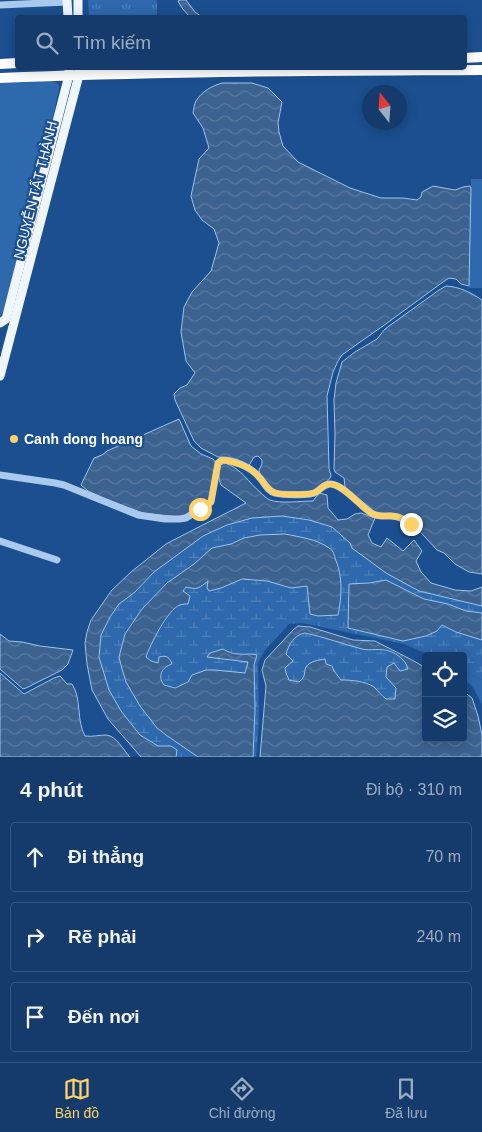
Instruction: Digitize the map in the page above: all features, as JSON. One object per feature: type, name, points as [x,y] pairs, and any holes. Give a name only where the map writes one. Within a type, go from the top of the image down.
[{"type":"highway","points":[[467,58],[482,58]]},
{"type":"highway","points":[[0,64],[15,63]]},
{"type":"highway","points":[[0,78],[74,71],[482,70]]},
{"type":"main road","points":[[78,0],[78,15]]},
{"type":"main road","points":[[67,1],[68,15]]},
{"type":"main road","name":"NGUYỄN TẤT THÀNH","points":[[0,376],[7,321],[74,71]]},
{"type":"street","points":[[0,5],[67,1]]},
{"type":"street","points":[[0,475],[64,485],[138,515],[179,519],[188,517],[211,502],[218,463],[225,460],[248,468],[257,474],[274,493],[313,493],[326,485],[332,484],[347,492],[374,514],[396,516],[407,521],[414,528]]},
{"type":"street","points":[[0,542],[57,560]]},
{"type":"green space","points":[[88,0],[157,0],[157,15],[89,15]]},
{"type":"green space","points":[[47,80],[56,82],[59,85],[59,89],[7,303],[0,317],[0,83]]},
{"type":"green space","points":[[471,179],[482,179],[482,288],[469,288]]},
{"type":"green space","points":[[282,516],[309,520],[332,527],[350,543],[352,548],[419,591],[482,606],[482,613],[466,611],[448,604],[424,599],[386,580],[369,583],[441,625],[482,640],[482,680],[467,673],[467,652],[423,652],[404,644],[302,623],[289,624],[265,650],[258,663],[259,718],[256,757],[253,757],[255,709],[254,654],[238,654],[223,649],[208,657],[249,662],[245,673],[215,670],[193,675],[187,682],[177,686],[164,685],[161,675],[166,666],[151,662],[146,657],[151,643],[170,614],[180,605],[183,591],[186,587],[199,587],[209,580],[221,588],[242,579],[267,581],[291,588],[307,586],[308,594],[340,606],[244,538],[231,544],[212,548],[142,609],[125,633],[119,657],[126,682],[140,706],[157,728],[198,757],[176,757],[177,750],[158,746],[140,735],[121,711],[109,690],[99,657],[101,635],[110,617],[119,604],[135,592],[154,572],[203,536],[227,525],[252,518]]},
{"type":"green space","points":[[305,633],[364,649],[388,651],[401,658],[406,663],[408,669],[386,677],[396,688],[395,700],[386,699],[374,688],[363,682],[341,680],[332,666],[306,668],[304,677],[299,682],[289,680],[285,667],[293,661],[286,654],[287,650],[295,638]]},
{"type":"green space","points":[[467,673],[482,680],[482,704],[476,693],[467,683]]},
{"type":"water","points":[[186,0],[199,15],[188,15],[178,1]]},
{"type":"water","points":[[222,83],[252,83],[268,88],[282,102],[278,123],[283,146],[298,162],[350,188],[381,198],[417,200],[421,197],[422,192],[433,186],[455,190],[470,186],[471,188],[469,286],[461,284],[456,279],[449,278],[342,355],[333,372],[327,396],[329,468],[331,476],[322,486],[310,492],[281,492],[272,490],[261,476],[259,470],[262,460],[258,456],[254,457],[248,467],[226,458],[218,457],[201,448],[194,441],[175,400],[174,394],[180,388],[187,385],[195,373],[186,361],[181,332],[184,307],[192,292],[211,271],[219,243],[214,229],[202,220],[195,210],[191,196],[199,159],[209,148],[203,128],[193,113],[195,102],[201,94],[211,87]]},
{"type":"water","points":[[446,286],[465,290],[482,300],[482,574],[469,572],[455,564],[444,553],[437,550],[414,525],[376,513],[345,487],[344,478],[335,472],[334,469],[334,400],[336,383],[342,362],[377,339],[385,329]]},
{"type":"water","points":[[179,419],[191,446],[201,454],[213,459],[216,463],[209,500],[180,517],[143,513],[105,499],[88,491],[81,485],[94,458]]},
{"type":"water","points":[[225,463],[240,472],[256,489],[270,500],[285,502],[313,501],[319,493],[327,495],[328,508],[338,520],[347,519],[361,513],[375,518],[368,535],[372,543],[381,547],[387,538],[403,551],[414,540],[422,551],[416,561],[421,572],[431,583],[455,590],[471,591],[482,587],[482,606],[419,591],[386,573],[352,548],[350,543],[332,527],[309,520],[282,516],[252,518],[227,525],[203,536],[154,572],[135,592],[119,604],[101,635],[99,657],[109,690],[121,711],[140,735],[158,746],[171,746],[177,750],[176,757],[141,757],[108,719],[92,690],[85,643],[87,632],[91,620],[112,590],[131,572],[166,544],[246,503],[221,485],[219,477],[220,465]]},
{"type":"water","points":[[285,534],[313,540],[332,551],[341,579],[338,615],[318,616],[310,614],[307,586],[291,588],[267,581],[242,579],[209,591],[207,588],[208,581],[198,588],[186,587],[183,591],[190,596],[188,604],[180,605],[170,613],[148,651],[146,657],[151,661],[158,663],[159,657],[164,656],[170,660],[172,664],[163,670],[161,678],[164,685],[175,688],[188,682],[192,675],[206,670],[245,673],[248,662],[207,657],[210,653],[223,649],[235,654],[257,655],[254,665],[253,757],[198,757],[157,728],[140,706],[126,682],[119,657],[125,634],[142,609],[167,583],[194,564],[212,548],[231,544],[244,538]]},
{"type":"water","points":[[386,580],[424,599],[448,604],[466,611],[482,613],[482,640],[456,632],[442,625],[437,631],[426,636],[403,641],[348,628],[349,584]]},
{"type":"water","points":[[298,626],[310,627],[353,640],[375,641],[422,666],[422,742],[467,742],[467,694],[472,698],[478,716],[482,735],[482,757],[260,757],[266,686],[262,670],[265,660]],"holes":[[[305,633],[362,649],[389,651],[401,658],[405,663],[408,669],[400,671],[394,663],[387,667],[386,677],[396,688],[395,699],[386,699],[367,683],[341,680],[332,666],[326,664],[325,659],[310,663],[299,682],[289,680],[286,673],[285,668],[293,661],[286,654],[292,640]]]},
{"type":"water","points":[[0,634],[9,641],[73,650],[68,664],[62,670],[23,689],[0,669]]},
{"type":"water","points":[[0,673],[24,694],[60,676],[67,684],[72,684],[75,690],[82,730],[85,736],[110,736],[117,741],[130,757],[0,757]]},
{"type":"place","name":"Canh dong hoang","points":[[14,439]]},
{"type":"route","points":[[200,509],[211,502],[218,463],[225,460],[242,465],[257,474],[274,493],[313,493],[326,485],[332,484],[347,492],[370,512],[382,516],[396,516],[411,524]]}]
